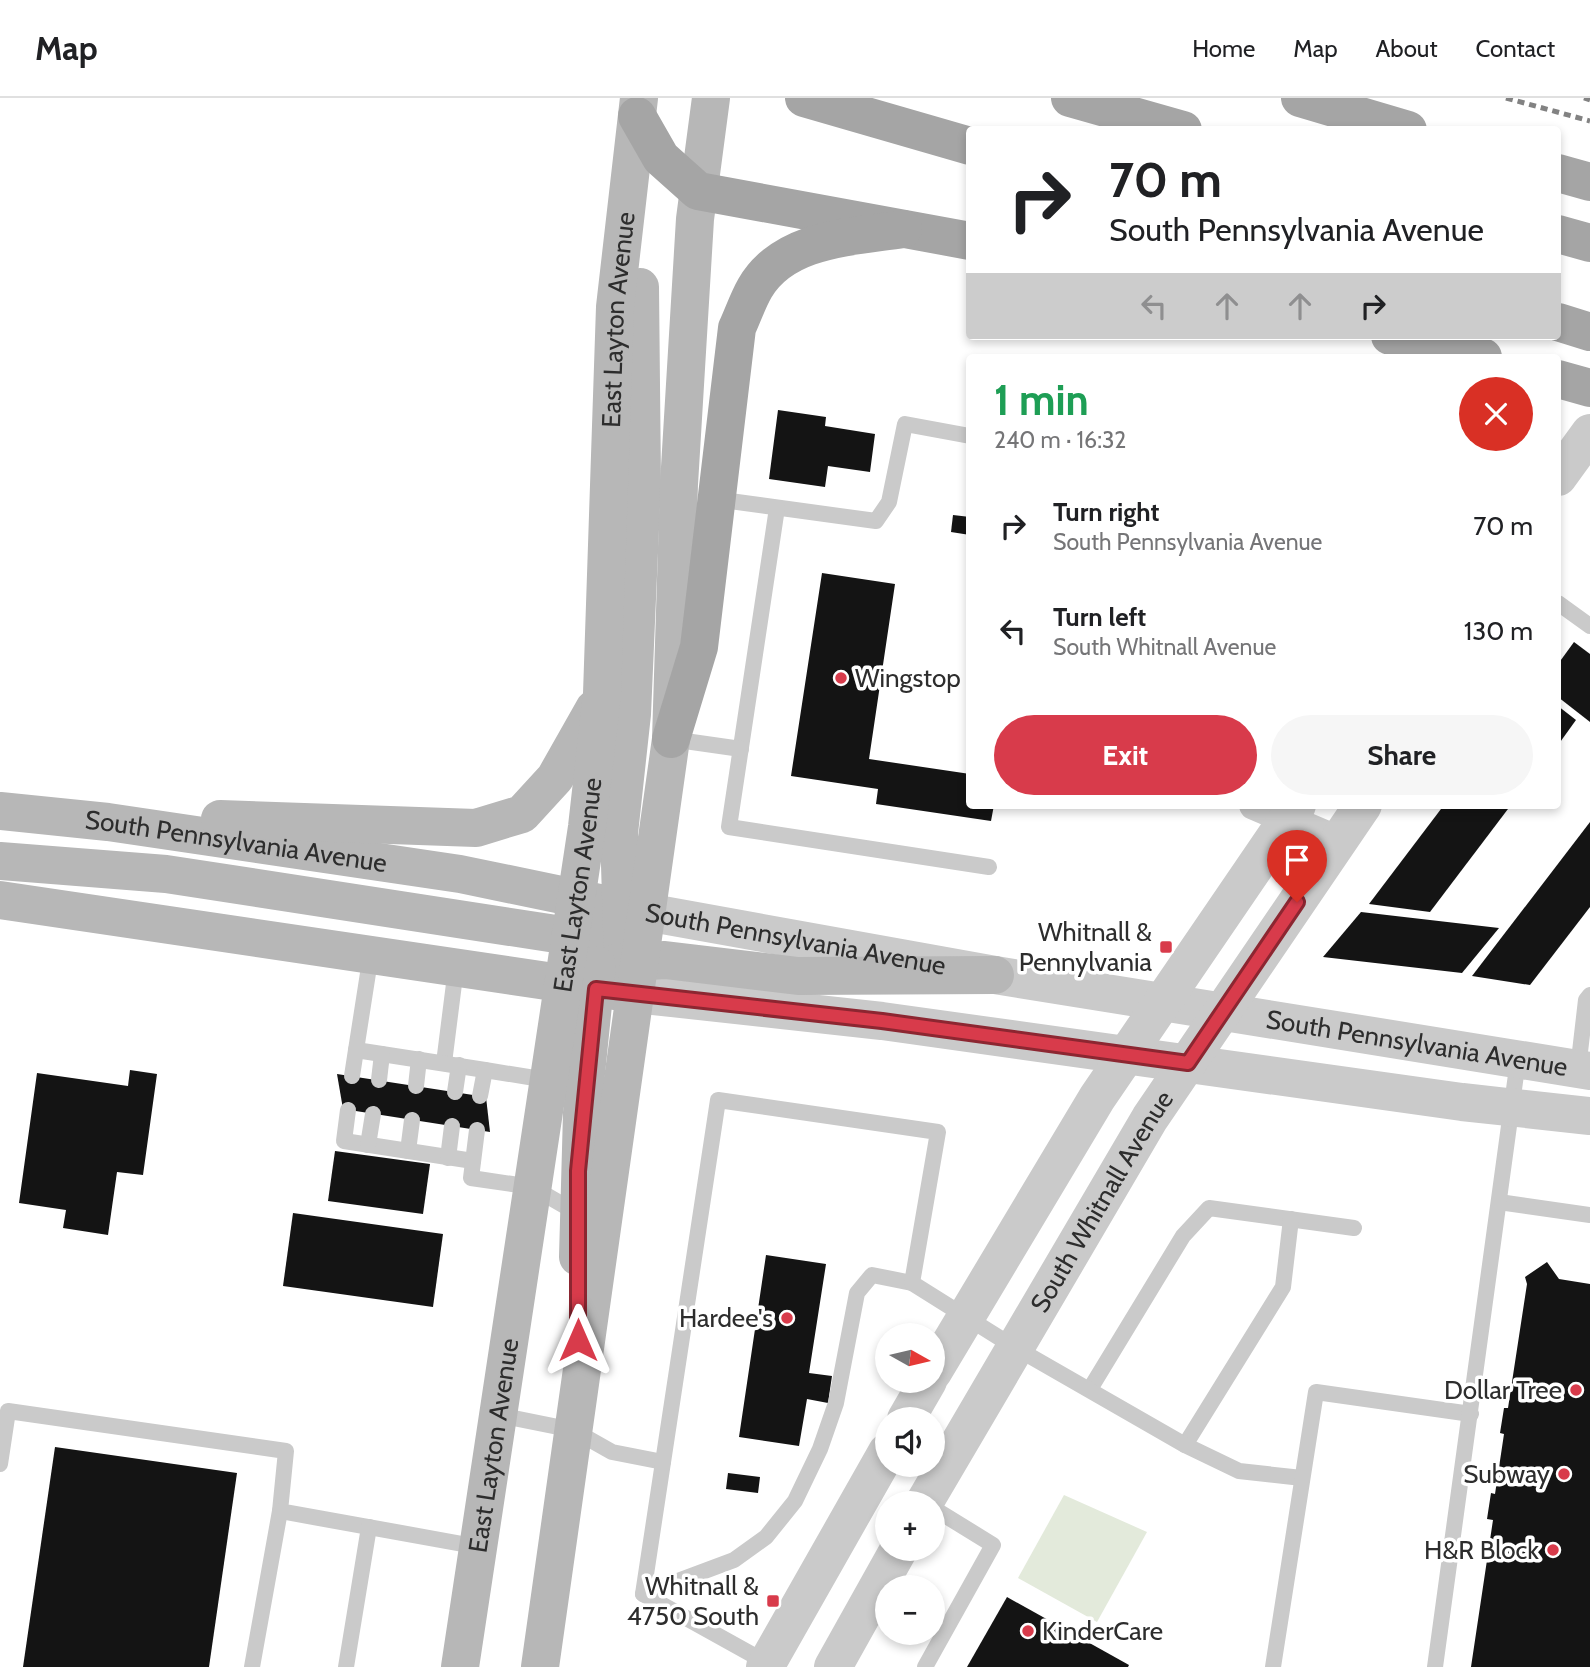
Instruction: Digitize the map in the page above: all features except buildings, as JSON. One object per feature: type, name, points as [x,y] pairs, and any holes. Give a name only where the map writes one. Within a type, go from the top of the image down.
[{"type":"main road","points":[[578,1392],[577,1213],[582,1113],[609,952],[632,714],[679,488],[698,191],[711,98]]},
{"type":"main road","points":[[804,98],[966,145]]},
{"type":"main road","points":[[1070,98],[1169,126]]},
{"type":"main road","points":[[1300,98],[1394,126]]},
{"type":"main road","points":[[636,122],[661,158],[698,191],[966,240]]},
{"type":"main road","points":[[636,122],[640,289],[679,488],[699,647],[671,739]]},
{"type":"main road","name":"East Layton Avenue","points":[[575,899],[587,827],[602,694],[615,307],[636,122]]},
{"type":"main road","points":[[1561,174],[1590,183]]},
{"type":"main road","points":[[679,488],[737,328],[756,286],[786,255],[827,241],[903,229]]},
{"type":"main road","points":[[1561,235],[1590,243]]},
{"type":"main road","points":[[1561,323],[1590,332]]},
{"type":"main road","points":[[1408,340],[1470,354]]},
{"type":"main road","points":[[1561,380],[1590,388]]},
{"type":"main road","points":[[108,822],[260,818],[477,828],[522,814],[555,778],[602,694]]},
{"type":"main road","name":"East Layton Avenue","points":[[460,1667],[547,1080],[609,952],[671,739]]},
{"type":"main road","name":"South Pennsylvania Avenue","points":[[0,810],[108,822],[460,874],[575,899],[609,952],[456,968],[0,900]]},
{"type":"main road","points":[[0,861],[166,874],[609,952]]},
{"type":"main road","name":"East Layton Avenue","points":[[540,1667],[578,1392],[609,952]]},
{"type":"street","points":[[1561,473],[1590,433]]},
{"type":"street","name":"South Whitnall Avenue","points":[[932,1491],[1150,1118],[1360,809]]},
{"type":"street","points":[[945,1351],[1279,810],[1339,841]]},
{"type":"street","name":"South Pennsylvania Avenue","points":[[609,952],[995,975],[1584,1070]]},
{"type":"street","name":"South Pennsylvania Avenue","points":[[609,952],[882,1021],[1590,1116]]},
{"type":"street","points":[[769,1666],[875,1474]]},
{"type":"street","points":[[833,1667],[892,1561]]},
{"type":"lane","points":[[679,488],[777,508],[876,521],[889,502],[905,424],[966,435]]},
{"type":"lane","points":[[777,508],[729,827],[989,867]]},
{"type":"lane","points":[[1561,605],[1590,626]]},
{"type":"lane","points":[[671,739],[741,749]]},
{"type":"lane","points":[[352,1076],[371,954]]},
{"type":"lane","points":[[455,1092],[451,1064],[456,968]]},
{"type":"lane","points":[[1584,1070],[1586,1000],[1590,995]]},
{"type":"lane","points":[[356,1050],[547,1080]]},
{"type":"lane","points":[[379,1080],[382,1054]]},
{"type":"lane","points":[[416,1086],[419,1059]]},
{"type":"lane","points":[[1435,1667],[1518,1060]]},
{"type":"lane","points":[[481,1096],[485,1070]]},
{"type":"lane","points":[[643,1594],[718,1100],[938,1132],[912,1283]]},
{"type":"lane","points":[[348,1110],[344,1141],[473,1161]]},
{"type":"lane","points":[[368,1145],[373,1114]]},
{"type":"lane","points":[[408,1151],[412,1120]]},
{"type":"lane","points":[[448,1158],[452,1126]]},
{"type":"lane","points":[[477,1130],[471,1178],[532,1187],[577,1213]]},
{"type":"lane","points":[[1499,1202],[1590,1215]]},
{"type":"lane","points":[[1090,1390],[1183,1236],[1209,1208],[1354,1227]]},
{"type":"lane","points":[[1185,1445],[1283,1287],[1291,1219]]},
{"type":"lane","points":[[643,1594],[734,1560],[766,1537],[795,1501],[820,1449],[836,1403],[857,1293],[872,1275],[912,1283],[1014,1347],[1185,1445],[1239,1471],[1303,1478]]},
{"type":"lane","points":[[1273,1667],[1316,1392],[1471,1414]]},
{"type":"lane","points":[[0,1464],[8,1411],[286,1451],[280,1511],[252,1667]]},
{"type":"lane","points":[[499,1415],[573,1430],[611,1452],[663,1462]]},
{"type":"lane","points":[[280,1511],[479,1547]]},
{"type":"lane","points":[[925,1667],[993,1545],[945,1515]]},
{"type":"lane","points":[[346,1667],[369,1527]]},
{"type":"lane","points":[[643,1594],[769,1666]]},
{"type":"green space","points":[[1064,1495],[1147,1532],[1097,1622],[1018,1578]]},
{"type":"railway","points":[[1506,98],[1590,121]]},
{"type":"railway","points":[[1584,98],[1590,100]]},
{"type":"place","name":"Wingstop","points":[[841,678]]},
{"type":"place","name":"Whitnall & Pennylvania","points":[[1166,947]]},
{"type":"place","name":"Hardee's","points":[[787,1318]]},
{"type":"place","name":"Dollar Tree","points":[[1576,1390]]},
{"type":"place","name":"Subway","points":[[1564,1474]]},
{"type":"place","name":"H&R Block","points":[[1553,1550]]},
{"type":"place","name":"Whitnall & 4750 South","points":[[773,1601]]},
{"type":"place","name":"KinderCare","points":[[1028,1631]]},
{"type":"route","points":[[578,1340],[578,1171],[596,989],[882,1021],[1188,1063],[1297,902]]}]
